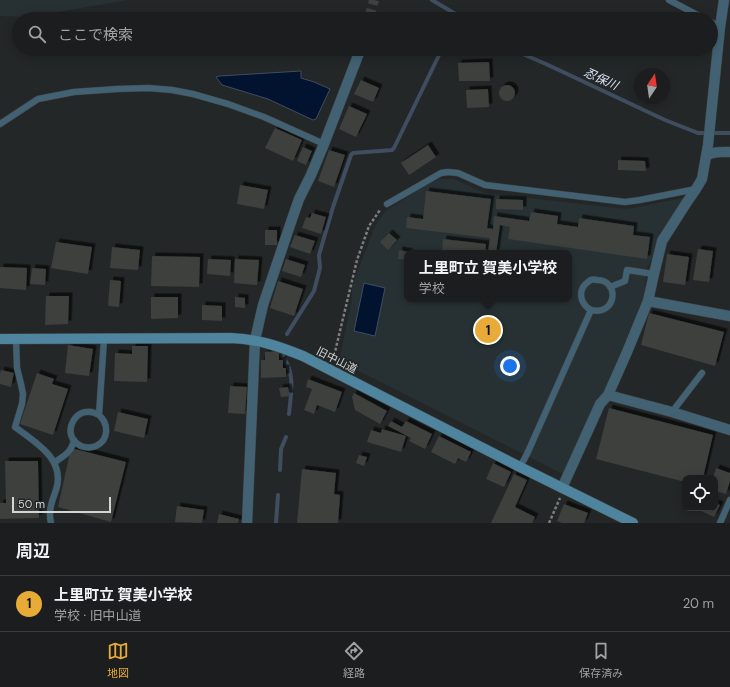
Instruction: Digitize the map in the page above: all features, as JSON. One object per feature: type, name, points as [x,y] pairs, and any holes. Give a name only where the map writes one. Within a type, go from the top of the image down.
[{"type":"main road","name":"旧中山道","points":[[0,340],[246,338],[282,347],[303,356],[328,370],[633,523]]},
{"type":"street","points":[[718,18],[724,0]]},
{"type":"street","points":[[247,523],[255,340],[263,305],[300,199],[324,144],[357,56]]},
{"type":"street","points":[[562,488],[600,404],[608,395],[648,301],[662,241],[702,179],[709,142],[714,56]]},
{"type":"street","points":[[706,156],[715,152],[730,152]]},
{"type":"street","points":[[648,301],[730,316]]},
{"type":"street","points":[[608,395],[672,412],[730,430]]},
{"type":"lane","points":[[669,0],[692,12]]},
{"type":"lane","points":[[0,124],[38,99],[74,92],[148,88],[193,94],[228,104],[264,117],[324,144]]},
{"type":"lane","points":[[384,206],[441,172],[458,173],[485,185],[625,202],[696,189]]},
{"type":"lane","points":[[610,287],[625,281],[627,270],[654,274]]},
{"type":"lane","points":[[590,280],[604,281],[610,287],[613,295],[609,306],[600,311],[590,310],[586,308],[581,300],[581,292],[590,280]]},
{"type":"lane","points":[[520,467],[590,310]]},
{"type":"lane","points":[[16,339],[17,368],[22,384],[23,394],[22,404],[15,427],[44,450],[55,462],[58,480],[49,511],[51,523]]},
{"type":"lane","points":[[99,415],[104,339]]},
{"type":"lane","points":[[672,412],[702,373]]},
{"type":"lane","points":[[88,412],[99,415],[104,421],[107,429],[105,437],[94,447],[88,448],[81,446],[74,440],[71,432],[72,424],[81,414],[88,412]]},
{"type":"lane","points":[[55,462],[68,453],[74,440]]},
{"type":"lane","points":[[720,523],[730,500]]},
{"type":"path","points":[[328,370],[334,356],[357,260],[369,226],[376,214],[384,206]]},
{"type":"path","points":[[549,523],[562,488]]},
{"type":"shaded area","points":[[0,0],[128,0],[57,12],[12,12],[12,16],[0,16]]},
{"type":"shaded area","points":[[440,179],[454,179],[484,193],[627,209],[683,198],[658,239],[655,254],[647,268],[644,298],[603,394],[598,397],[563,474],[339,361],[352,299],[352,287],[376,224],[386,211],[426,185]]},
{"type":"water","points":[[301,71],[301,78],[330,89],[316,119],[313,120],[268,99],[222,85],[216,77],[220,76]]},
{"type":"water","points":[[364,283],[385,288],[375,336],[354,331]]},
{"type":"building","points":[[489,62],[490,81],[459,81],[458,63]]},
{"type":"building","points":[[361,80],[379,88],[373,102],[354,94]]},
{"type":"building","points":[[507,85],[513,87],[515,93],[513,99],[507,101],[501,99],[499,93],[501,87]]},
{"type":"building","points":[[488,89],[489,107],[467,108],[466,90]]},
{"type":"building","points":[[349,106],[367,114],[356,137],[339,129]]},
{"type":"building","points":[[275,128],[302,140],[293,161],[265,148]]},
{"type":"building","points":[[428,145],[436,157],[409,175],[401,163]]},
{"type":"building","points":[[303,147],[312,151],[306,165],[297,161]]},
{"type":"building","points":[[329,150],[345,155],[334,187],[318,181]]},
{"type":"building","points":[[618,160],[645,161],[646,171],[618,170]]},
{"type":"building","points":[[240,185],[268,190],[264,209],[237,204]]},
{"type":"building","points":[[426,191],[491,199],[487,228],[493,229],[494,216],[529,221],[531,212],[558,216],[557,224],[578,227],[579,218],[634,226],[633,235],[650,237],[647,259],[508,239],[510,227],[500,225],[496,250],[488,250],[490,238],[406,228],[407,217],[423,219]]},
{"type":"building","points":[[496,199],[523,200],[523,210],[496,209]]},
{"type":"building","points":[[312,213],[326,217],[321,234],[302,228],[306,217],[310,218]]},
{"type":"building","points":[[265,230],[277,230],[277,245],[265,245]]},
{"type":"building","points":[[389,233],[397,240],[388,250],[380,242]]},
{"type":"building","points":[[295,235],[315,241],[310,254],[290,247]]},
{"type":"building","points":[[443,239],[486,244],[485,250],[442,250]]},
{"type":"building","points":[[56,242],[92,247],[88,274],[51,268]]},
{"type":"building","points":[[112,247],[140,250],[138,270],[110,268]]},
{"type":"building","points":[[698,249],[713,251],[709,282],[693,280]]},
{"type":"building","points":[[399,250],[404,251],[404,260],[398,259]]},
{"type":"building","points":[[667,254],[689,257],[685,285],[663,282]]},
{"type":"building","points":[[152,256],[200,257],[199,287],[151,286]]},
{"type":"building","points":[[208,259],[231,260],[230,276],[207,274]]},
{"type":"building","points":[[235,259],[259,260],[257,285],[234,283]]},
{"type":"building","points":[[286,259],[305,265],[301,277],[282,271]]},
{"type":"building","points":[[0,267],[27,268],[26,290],[0,288]]},
{"type":"building","points":[[32,268],[46,269],[45,285],[30,284]]},
{"type":"building","points":[[110,280],[121,281],[119,307],[108,306]]},
{"type":"building","points":[[278,281],[303,289],[294,316],[270,308]]},
{"type":"building","points":[[46,296],[69,296],[68,324],[45,325]]},
{"type":"building","points":[[151,297],[178,297],[178,318],[151,319]]},
{"type":"building","points":[[235,297],[245,298],[245,308],[235,307]]},
{"type":"building","points":[[202,305],[222,306],[222,321],[202,320]]},
{"type":"building","points":[[649,313],[724,332],[715,366],[641,345]]},
{"type":"building","points":[[68,345],[93,349],[89,376],[65,373]]},
{"type":"building","points":[[132,346],[148,346],[147,382],[114,381],[115,353],[132,354]]},
{"type":"building","points":[[279,351],[279,360],[283,360],[283,368],[286,368],[286,377],[261,378],[261,360],[265,360],[265,352]]},
{"type":"building","points":[[1,370],[14,373],[11,387],[0,384]]},
{"type":"building","points":[[37,373],[54,379],[52,384],[68,389],[53,435],[20,424]]},
{"type":"building","points":[[308,379],[342,392],[335,412],[317,405],[314,414],[304,410],[312,389],[306,387]]},
{"type":"building","points":[[230,386],[247,387],[245,414],[228,413]]},
{"type":"building","points":[[288,387],[290,396],[281,397],[279,388]]},
{"type":"building","points":[[354,393],[387,411],[380,424],[355,410],[352,397]]},
{"type":"building","points":[[609,408],[713,435],[704,475],[682,475],[682,481],[596,459]]},
{"type":"building","points":[[118,412],[148,419],[144,438],[114,431]]},
{"type":"building","points":[[391,421],[402,427],[406,421],[432,434],[425,449],[409,441],[411,438],[388,426]]},
{"type":"building","points":[[382,429],[406,436],[401,452],[367,442],[371,430],[381,433]]},
{"type":"building","points":[[439,436],[471,452],[466,462],[458,458],[455,464],[431,452]]},
{"type":"building","points":[[71,448],[126,462],[111,522],[58,507]]},
{"type":"building","points":[[359,455],[367,457],[364,466],[356,463]]},
{"type":"building","points":[[5,461],[38,461],[39,518],[0,519],[0,503],[6,503]]},
{"type":"building","points":[[493,463],[511,472],[504,487],[486,479]]},
{"type":"building","points":[[716,468],[730,473],[730,481],[726,494],[718,492],[718,475],[714,475]]},
{"type":"building","points":[[302,469],[336,473],[334,494],[340,495],[338,523],[297,523]]},
{"type":"building","points":[[514,474],[527,480],[515,507],[535,517],[532,523],[491,523]]},
{"type":"building","points":[[564,504],[588,513],[584,523],[562,523],[557,521]]},
{"type":"building","points":[[177,506],[204,510],[202,523],[175,522]]},
{"type":"building","points":[[701,511],[717,511],[714,517]]},
{"type":"building","points":[[219,514],[239,519],[238,523],[217,523]]},
{"type":"waterway","name":"忍保川","points":[[432,0],[452,12]]},
{"type":"waterway","points":[[287,334],[314,291],[320,268],[319,255],[333,207],[351,155],[353,153],[392,150],[394,148],[439,56]]},
{"type":"waterway","name":"忍保川","points":[[527,56],[665,120],[698,133],[730,133]]},
{"type":"waterway","points":[[281,354],[286,361],[291,375],[289,414]]},
{"type":"waterway","points":[[280,470],[281,449],[286,437]]},
{"type":"waterway","points":[[276,523],[278,495]]},
{"type":"tunnel","points":[[371,12],[374,0]]},
{"type":"place","name":"上里町立 賀美小学校","points":[[488,330]]}]
